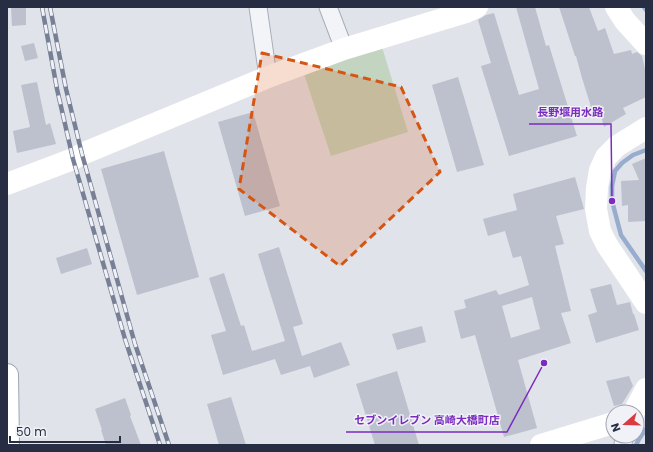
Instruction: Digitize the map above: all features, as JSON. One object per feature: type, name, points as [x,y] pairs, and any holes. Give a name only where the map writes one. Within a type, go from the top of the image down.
[{"type":"street","points":[[258,7],[268,77]]},
{"type":"street","points":[[328,7],[344,49]]},
{"type":"street","points":[[7,184],[73,159],[268,77],[344,49],[466,12],[477,7]]},
{"type":"street","points":[[616,7],[625,21],[646,44]]},
{"type":"street","points":[[646,128],[617,146],[606,157],[600,170],[596,209],[600,231],[607,245],[646,303]]},
{"type":"street","points":[[7,374],[8,445]]},
{"type":"street","points":[[638,404],[646,389]]},
{"type":"street","points":[[541,445],[605,425]]},
{"type":"highlighted area","points":[[262,53],[401,87],[440,172],[340,266],[239,189]]},
{"type":"green space","points":[[382,47],[408,132],[331,156],[304,74]]},
{"type":"building","points":[[11,7],[26,7],[26,25],[12,26]]},
{"type":"building","points":[[516,7],[535,7],[546,46],[549,45],[577,136],[509,156],[481,66],[491,63],[478,20],[486,15],[494,13],[519,95],[539,89]]},
{"type":"building","points":[[559,7],[589,7],[598,31],[605,28],[614,54],[631,50],[632,54],[637,52],[642,56],[646,73],[646,97],[623,108],[626,114],[604,127],[599,109],[592,110],[576,56]]},
{"type":"building","points":[[34,43],[38,58],[25,61],[21,46]]},
{"type":"building","points":[[458,77],[484,165],[457,172],[432,85]]},
{"type":"building","points":[[37,82],[46,125],[50,123],[56,144],[17,153],[13,131],[30,127],[21,85]]},
{"type":"building","points":[[253,112],[280,206],[245,216],[218,122]]},
{"type":"building","points":[[164,151],[199,277],[137,295],[101,169]]},
{"type":"building","points":[[646,158],[646,221],[628,222],[628,205],[622,206],[621,181],[639,180],[632,164]]},
{"type":"building","points":[[575,177],[584,209],[556,216],[564,244],[555,246],[571,311],[561,313],[571,343],[518,360],[537,428],[504,437],[475,335],[461,339],[454,311],[466,308],[464,300],[496,290],[499,295],[529,285],[521,256],[513,258],[505,231],[488,236],[483,219],[517,210],[513,194]],"holes":[[[532,297],[540,329],[511,338],[502,306]]]},
{"type":"building","points":[[279,247],[303,324],[293,327],[302,356],[341,342],[350,365],[314,378],[310,366],[281,375],[275,359],[223,375],[211,335],[226,331],[209,278],[224,273],[241,326],[244,325],[252,351],[285,341],[258,254]]},
{"type":"building","points":[[87,248],[92,264],[61,274],[56,258]]},
{"type":"building","points":[[611,284],[617,305],[630,302],[639,330],[596,343],[588,315],[597,312],[590,289]]},
{"type":"building","points":[[422,326],[426,342],[397,350],[392,334]]},
{"type":"building","points":[[397,371],[419,445],[375,445],[356,384]]},
{"type":"building","points":[[629,376],[633,386],[622,404],[613,404],[606,381]]},
{"type":"building","points":[[231,397],[246,445],[219,445],[207,404]]},
{"type":"building","points":[[125,398],[141,445],[106,445],[95,409]]},
{"type":"waterway","points":[[646,150],[633,155],[622,163],[615,171],[612,186],[612,201],[621,235],[646,271]]},
{"type":"waterway","points":[[636,445],[646,429]]},
{"type":"railway","points":[[42,7],[57,89],[73,159],[125,339],[160,445]]},
{"type":"railway","points":[[50,7],[66,89],[82,154],[135,344],[169,445]]},
{"type":"place","name":"長野堰用水路","points":[[612,201]]},
{"type":"place","name":"セブンイレブン 高崎大橋町店","points":[[544,363]]}]
